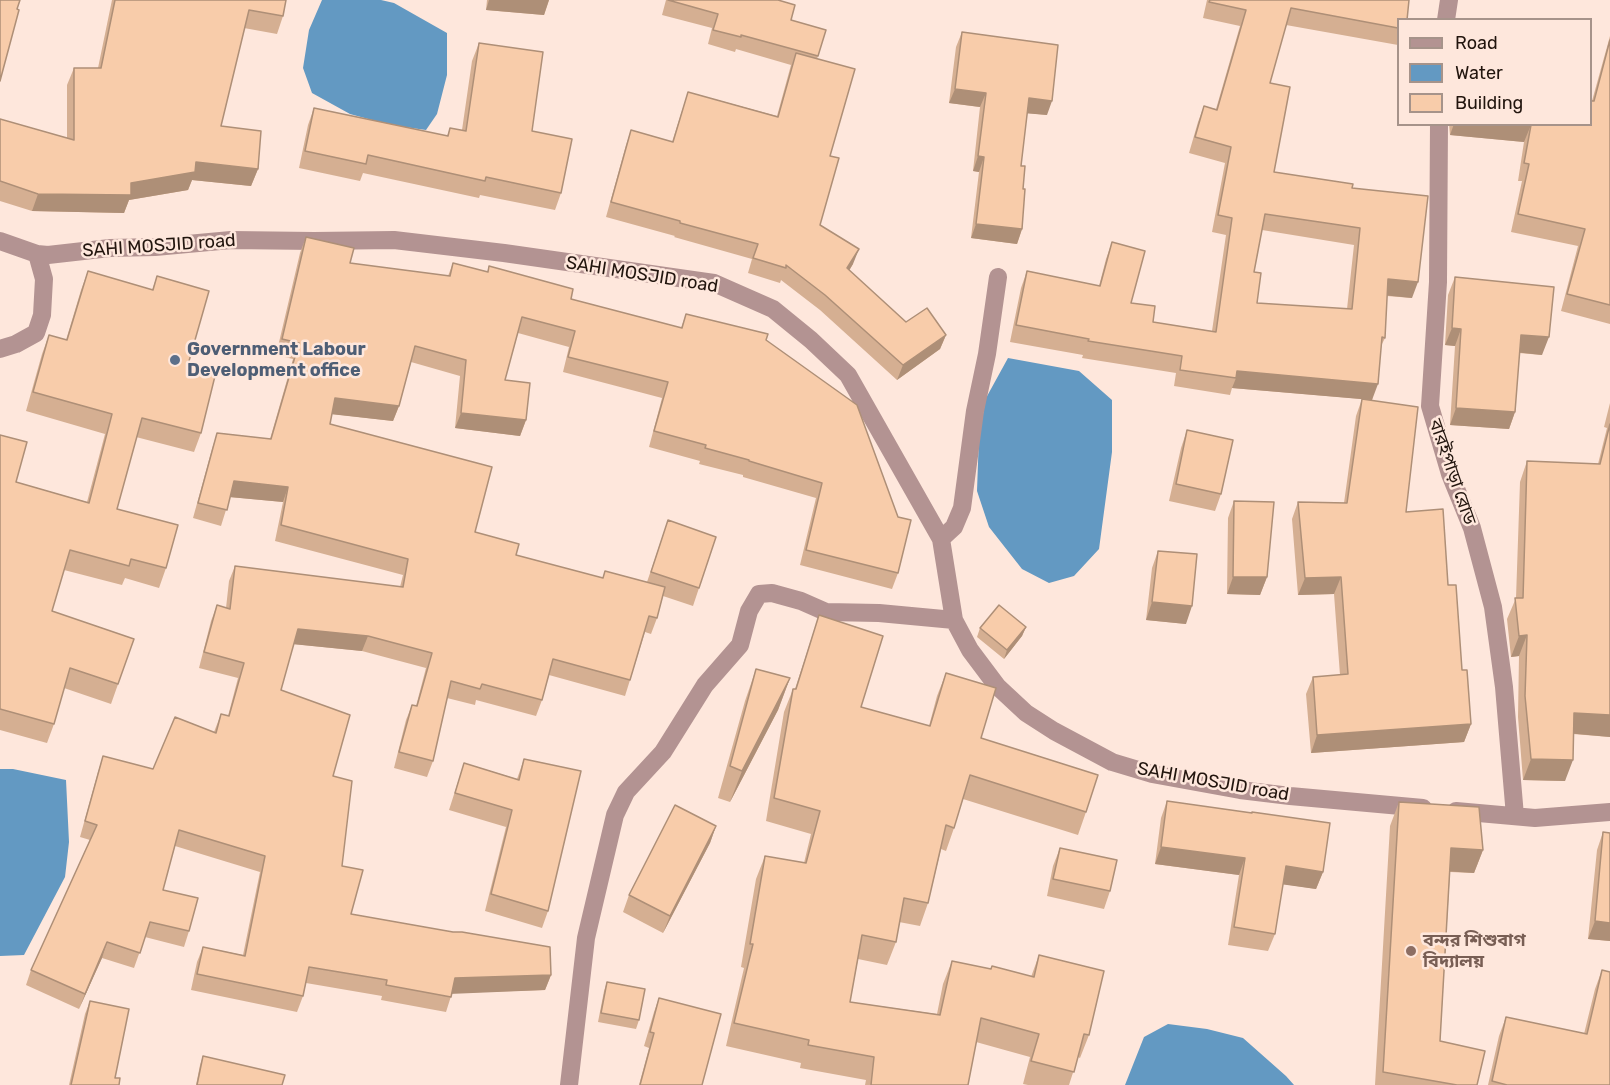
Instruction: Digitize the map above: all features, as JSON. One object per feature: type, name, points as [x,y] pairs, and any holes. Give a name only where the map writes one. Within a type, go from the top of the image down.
[{"type":"street","points":[[1446,18],[1449,0]]},
{"type":"street","name":"বারইপাড়া রোড","points":[[1439,126],[1438,282],[1430,406],[1450,474],[1472,528],[1493,607],[1504,687],[1515,816]]},
{"type":"street","name":"SAHI MOSJID road","points":[[0,241],[37,254],[48,255],[110,248],[155,247],[231,240],[314,242],[393,240],[504,253],[714,283],[773,309],[811,340],[848,375],[940,539],[954,620],[970,650],[997,686],[1026,713],[1054,731],[1112,762],[1152,774],[1240,790],[1535,818],[1610,812]]},
{"type":"street","points":[[0,349],[16,344],[36,333],[42,315],[44,279],[37,254]]},
{"type":"street","points":[[940,539],[954,527],[963,508],[975,411],[987,354],[998,277]]},
{"type":"street","points":[[568,1085],[586,938],[615,815],[626,792],[663,752],[705,685],[740,645],[749,611],[759,594],[772,593],[801,601],[826,612],[879,613],[954,620]]},
{"type":"water","points":[[322,0],[381,0],[394,3],[447,33],[447,75],[437,114],[426,130],[390,125],[350,114],[312,93],[303,68],[309,30]]},
{"type":"water","points":[[1008,358],[1079,371],[1112,400],[1112,452],[1099,549],[1074,576],[1049,583],[1022,569],[989,527],[977,491],[979,435],[986,398]]},
{"type":"water","points":[[0,769],[13,769],[66,780],[69,842],[65,877],[24,955],[0,956]]},
{"type":"water","points":[[1168,1024],[1207,1029],[1243,1038],[1294,1085],[1125,1085],[1144,1037]]},
{"type":"building","points":[[0,0],[20,0],[0,81]]},
{"type":"building","points":[[115,0],[286,0],[283,16],[249,10],[221,126],[261,131],[258,169],[196,162],[195,172],[131,183],[131,195],[38,194],[0,181],[0,119],[74,140],[74,68],[101,68]]},
{"type":"building","points":[[668,0],[778,0],[795,5],[791,20],[826,30],[818,56],[741,35],[741,37],[713,30],[718,14]]},
{"type":"building","points":[[1210,0],[1409,0],[1407,18],[1397,18],[1397,28],[1291,8],[1270,83],[1290,87],[1274,172],[1353,184],[1352,188],[1428,196],[1418,282],[1388,279],[1385,338],[1382,337],[1378,384],[1237,371],[1236,378],[1180,370],[1182,356],[1088,341],[1089,339],[1016,325],[1027,271],[1100,286],[1112,242],[1145,251],[1131,303],[1155,306],[1153,322],[1216,332],[1232,218],[1218,215],[1231,147],[1195,137],[1204,106],[1217,110],[1246,10],[1209,2]],"holes":[[[1265,214],[1360,228],[1352,309],[1257,303],[1261,273],[1254,272]]]},
{"type":"building","points":[[962,32],[1058,45],[1052,101],[1029,98],[1021,166],[1025,166],[1022,229],[976,224],[984,157],[978,156],[986,93],[955,89]]},
{"type":"building","points":[[1610,40],[1610,305],[1567,294],[1585,229],[1518,214],[1529,164],[1524,163],[1531,126],[1592,126],[1592,101],[1594,101]]},
{"type":"building","points":[[479,43],[543,52],[532,131],[572,139],[561,193],[486,177],[485,181],[368,155],[366,164],[305,151],[314,108],[448,136],[450,128],[466,131]]},
{"type":"building","points":[[796,53],[855,69],[830,156],[839,158],[820,225],[859,249],[847,268],[906,322],[927,308],[946,335],[903,365],[825,295],[786,265],[786,268],[753,258],[758,244],[611,202],[631,130],[673,142],[688,92],[778,117]]},
{"type":"building","points":[[306,237],[354,248],[350,263],[450,276],[453,263],[488,272],[489,266],[573,289],[571,299],[682,328],[686,314],[768,334],[766,340],[857,405],[898,517],[911,520],[898,573],[806,550],[822,483],[705,448],[706,445],[654,431],[668,382],[568,357],[575,331],[522,317],[505,380],[530,383],[526,420],[461,413],[466,360],[415,346],[399,406],[335,398],[330,424],[492,467],[475,532],[519,544],[516,555],[603,578],[605,571],[665,587],[657,618],[649,616],[630,680],[553,659],[542,700],[482,684],[480,689],[451,681],[433,761],[399,752],[412,705],[417,706],[432,653],[368,636],[298,629],[281,690],[350,715],[333,776],[352,781],[342,866],[363,870],[351,914],[550,947],[551,975],[455,978],[451,997],[386,985],[387,980],[309,967],[303,996],[197,974],[203,947],[245,956],[265,856],[179,830],[163,890],[198,898],[189,931],[150,922],[140,953],[107,942],[85,994],[31,970],[97,825],[85,821],[103,756],[153,769],[175,717],[216,733],[221,714],[229,716],[244,663],[204,652],[217,605],[230,609],[235,566],[403,587],[408,559],[281,525],[288,487],[234,481],[227,510],[198,503],[217,433],[271,439],[299,343],[282,339]]},
{"type":"building","points":[[88,271],[153,290],[157,276],[209,291],[187,368],[215,376],[201,433],[142,418],[117,509],[178,525],[166,568],[131,559],[129,566],[70,550],[52,611],[134,639],[118,684],[70,668],[54,724],[0,709],[0,435],[27,442],[16,482],[89,503],[112,414],[33,392],[49,335],[67,340]]},
{"type":"building","points":[[1455,277],[1554,287],[1549,337],[1521,335],[1515,412],[1456,408],[1461,329],[1452,328]]},
{"type":"building","points":[[1362,399],[1418,407],[1406,512],[1443,509],[1448,585],[1456,585],[1462,670],[1467,670],[1471,724],[1317,735],[1313,677],[1348,674],[1341,577],[1305,578],[1298,502],[1347,503]]},
{"type":"building","points":[[1610,424],[1610,715],[1574,713],[1573,760],[1531,759],[1525,696],[1527,635],[1519,636],[1515,598],[1523,598],[1527,461],[1600,464]]},
{"type":"building","points":[[1187,430],[1233,440],[1221,494],[1176,484]]},
{"type":"building","points":[[1234,501],[1274,502],[1267,577],[1233,577]]},
{"type":"building","points":[[668,520],[716,537],[699,588],[651,572]]},
{"type":"building","points":[[1158,551],[1197,554],[1192,606],[1152,602]]},
{"type":"building","points":[[999,605],[1026,627],[1007,650],[980,628]]},
{"type":"building","points":[[819,615],[883,636],[861,707],[930,726],[946,673],[996,688],[981,738],[1098,775],[1086,812],[970,775],[954,828],[946,825],[928,903],[904,898],[896,942],[862,935],[850,1002],[940,1015],[952,961],[991,969],[992,966],[1034,977],[1039,955],[1104,971],[1089,1035],[1084,1034],[1074,1072],[1031,1061],[1039,1034],[981,1018],[968,1085],[871,1085],[874,1057],[808,1045],[809,1040],[734,1023],[753,944],[750,944],[765,856],[806,863],[820,811],[774,798],[793,689],[796,689]]},
{"type":"building","points":[[756,669],[790,678],[742,771],[730,766]]},
{"type":"building","points":[[524,759],[581,771],[548,911],[491,894],[512,810],[455,793],[464,763],[519,780]]},
{"type":"building","points":[[1167,801],[1330,823],[1323,872],[1286,866],[1275,934],[1234,927],[1245,858],[1161,847]]},
{"type":"building","points":[[1399,802],[1479,807],[1483,850],[1451,848],[1440,1041],[1485,1051],[1477,1085],[1457,1085],[1383,1072]]},
{"type":"building","points":[[675,805],[716,826],[670,916],[629,895]]},
{"type":"building","points":[[1603,832],[1610,833],[1610,923],[1595,921]]},
{"type":"building","points":[[1060,848],[1117,860],[1110,891],[1053,879]]},
{"type":"building","points":[[1602,970],[1610,972],[1610,1085],[1507,1085],[1492,1081],[1506,1017],[1587,1034]]},
{"type":"building","points":[[607,982],[645,989],[639,1020],[601,1013]]},
{"type":"building","points":[[659,998],[721,1014],[702,1085],[640,1085],[654,1033],[650,1032]]},
{"type":"building","points":[[90,1001],[129,1009],[115,1078],[120,1078],[119,1085],[71,1085]]},
{"type":"building","points":[[203,1056],[285,1075],[282,1085],[197,1085]]},
{"type":"place","name":"Government Labour Development office","points":[[175,360]]},
{"type":"place","name":"বন্দর শিশুবাগ বিদ্যালয়","points":[[1411,951]]}]
